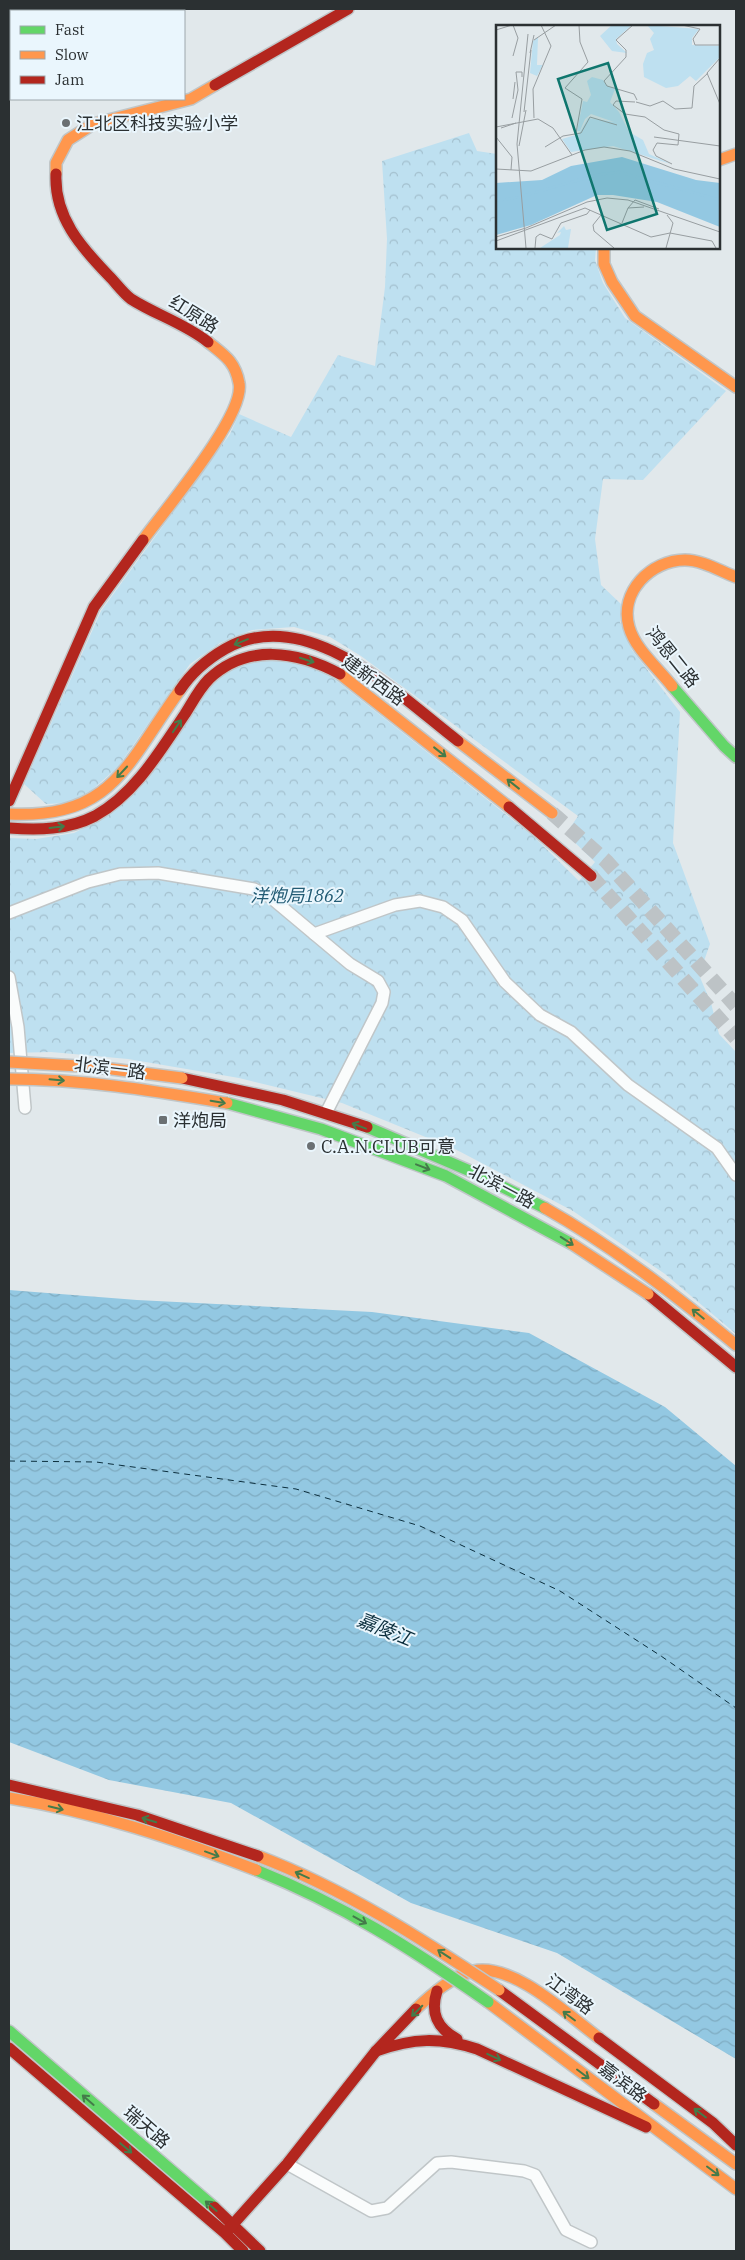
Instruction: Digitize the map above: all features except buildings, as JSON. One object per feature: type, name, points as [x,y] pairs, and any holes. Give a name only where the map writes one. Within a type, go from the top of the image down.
[{"type":"main road","name":"红原路","points":[[9,801],[94,607],[225,429],[235,408],[240,385],[233,363],[193,330],[130,298],[87,254],[66,224],[55,191],[56,163],[68,140],[93,124],[191,99],[348,9]]},
{"type":"main road","points":[[720,160],[736,154]]},
{"type":"main road","points":[[604,249],[604,264],[612,282],[634,316],[735,383]]},
{"type":"main road","name":"鸿恩二路","points":[[736,576],[687,560],[666,562],[651,569],[636,582],[629,603],[628,624],[635,642],[724,746],[736,757]]},
{"type":"main road","name":"建新西路","points":[[9,814],[32,816],[64,812],[96,797],[125,770],[195,669],[225,648],[256,636],[294,637],[326,646],[356,663],[552,813]]},
{"type":"main road","name":"建新西路","points":[[9,828],[35,830],[69,826],[103,811],[140,779],[208,680],[236,661],[265,653],[293,655],[322,664],[348,679],[541,832],[590,876]]},
{"type":"main road","name":"北滨一路","points":[[9,1062],[128,1069],[236,1088],[326,1113],[451,1160],[569,1223],[658,1282],[736,1345]]},
{"type":"main road","name":"北滨一路","points":[[9,1079],[50,1079],[125,1086],[236,1105],[321,1129],[446,1176],[560,1236],[648,1294],[736,1367]]},
{"type":"main road","name":"嘉滨路","points":[[9,1785],[104,1806],[256,1855],[344,1894],[404,1928],[499,1990],[736,2164]]},
{"type":"main road","name":"嘉滨路","points":[[9,1798],[30,1801],[140,1829],[215,1855],[311,1893],[410,1948],[488,2002],[736,2189]]},
{"type":"main road","name":"江湾路","points":[[229,2229],[287,2164],[376,2051],[437,1990],[467,1973],[488,1970],[506,1974],[522,1981],[713,2123],[736,2145]]},
{"type":"main road","points":[[437,1990],[432,2006],[436,2022],[452,2037],[664,2135]]},
{"type":"main road","name":"瑞天路","points":[[9,2031],[229,2229],[243,2251]]},
{"type":"main road","points":[[376,2051],[400,2042],[421,2038],[438,2038],[477,2049]]},
{"type":"main road","name":"瑞天路","points":[[9,2048],[229,2229],[260,2251]]},
{"type":"street","points":[[9,913],[88,882],[120,874],[158,873],[254,889],[270,897],[350,964],[378,981],[384,992],[382,1003],[326,1113]]},
{"type":"street","points":[[314,934],[395,905],[420,901],[443,907],[462,920],[506,982],[540,1015],[572,1032],[628,1085],[717,1148],[736,1175]]},
{"type":"street","points":[[9,977],[18,1027],[25,1108]]},
{"type":"street","points":[[287,2164],[371,2211],[387,2208],[437,2163],[451,2162],[524,2171],[535,2176],[566,2230],[591,2242]]},
{"type":"green space","points":[[47,9],[102,10],[48,10]]},
{"type":"green space","name":"洋炮局1862","points":[[469,133],[477,151],[496,154],[496,249],[596,249],[595,260],[603,283],[625,318],[726,391],[643,480],[603,479],[595,539],[601,585],[621,604],[620,622],[632,650],[680,712],[673,843],[710,944],[699,975],[711,1003],[719,1034],[736,1052],[736,1334],[665,1274],[573,1211],[455,1149],[342,1103],[239,1078],[128,1059],[51,1052],[9,1053],[9,838],[36,839],[74,833],[107,816],[211,683],[239,664],[267,657],[322,669],[533,836],[579,881],[595,862],[566,834],[578,816],[361,656],[330,637],[294,627],[252,630],[220,643],[190,664],[118,767],[92,790],[68,803],[46,804],[24,784],[101,611],[230,434],[239,414],[291,437],[338,355],[375,366],[385,287],[387,239],[382,161]]},
{"type":"water","name":"嘉陵江","points":[[9,1290],[137,1300],[372,1312],[529,1333],[665,1407],[736,1466],[736,2059],[557,1953],[411,1903],[231,1803],[109,1780],[9,1742]]},
{"type":"ferry route","points":[[9,1461],[96,1462],[296,1489],[420,1526],[560,1591],[661,1656],[736,1708]]},
{"type":"tunnel","points":[[552,813],[606,861],[736,1006]]},
{"type":"tunnel","points":[[591,876],[736,1038]]},
{"type":"traffic: fast","points":[[672,686],[724,746],[736,757]]},
{"type":"traffic: fast","points":[[227,1103],[321,1129],[446,1176],[572,1244]]},
{"type":"traffic: fast","points":[[367,1127],[477,1174],[545,1208]]},
{"type":"traffic: fast","points":[[256,1870],[318,1898],[376,1929],[488,2002]]},
{"type":"traffic: fast","points":[[9,2031],[214,2207]]},
{"type":"traffic: slow","points":[[56,174],[56,163],[68,140],[93,124],[191,99],[215,85]]},
{"type":"traffic: slow","points":[[720,160],[736,154]]},
{"type":"traffic: slow","points":[[604,249],[604,264],[612,282],[635,316],[736,387]]},
{"type":"traffic: slow","points":[[143,540],[202,463],[230,417],[238,398],[239,383],[235,369],[228,359],[208,342]]},
{"type":"traffic: slow","points":[[672,686],[642,651],[632,635],[627,614],[633,590],[640,580],[650,572],[672,561],[691,560],[736,577]]},
{"type":"traffic: slow","points":[[340,674],[509,807]]},
{"type":"traffic: slow","points":[[9,814],[44,813],[72,807],[95,796],[114,781],[130,763],[180,690]]},
{"type":"traffic: slow","points":[[458,741],[552,813]]},
{"type":"traffic: slow","points":[[9,1062],[96,1067],[182,1078]]},
{"type":"traffic: slow","points":[[9,1079],[91,1083],[227,1103]]},
{"type":"traffic: slow","points":[[545,1208],[571,1223],[644,1272],[736,1345]]},
{"type":"traffic: slow","points":[[572,1244],[648,1294]]},
{"type":"traffic: slow","points":[[9,1798],[72,1810],[134,1827],[256,1870]]},
{"type":"traffic: slow","points":[[258,1856],[352,1899],[412,1934],[499,1990]]},
{"type":"traffic: slow","points":[[416,2009],[435,1992],[457,1977],[473,1971],[489,1970],[505,1974],[539,1992],[599,2038]]},
{"type":"traffic: slow","points":[[488,2002],[736,2189]]},
{"type":"traffic: slow","points":[[654,2104],[736,2164]]},
{"type":"traffic: jam","points":[[215,85],[348,9]]},
{"type":"traffic: jam","points":[[56,174],[59,204],[71,230],[89,254],[122,291],[131,299],[199,335],[208,342]]},
{"type":"traffic: jam","points":[[9,801],[94,607],[143,540]]},
{"type":"traffic: jam","points":[[180,690],[200,667],[225,649],[256,638],[288,637],[319,645],[350,660],[380,679],[458,741]]},
{"type":"traffic: jam","points":[[9,828],[42,829],[74,824],[85,821],[109,807],[146,771],[205,683],[224,668],[239,660],[273,654],[290,656],[324,666],[340,674]]},
{"type":"traffic: jam","points":[[509,807],[591,876]]},
{"type":"traffic: jam","points":[[182,1078],[283,1100],[367,1127]]},
{"type":"traffic: jam","points":[[648,1294],[736,1367]]},
{"type":"traffic: jam","points":[[9,1785],[137,1815],[258,1856]]},
{"type":"traffic: jam","points":[[499,1990],[654,2104]]},
{"type":"traffic: jam","points":[[437,1991],[434,2006],[437,2019],[444,2030],[457,2039]]},
{"type":"traffic: jam","points":[[416,2009],[376,2051],[415,2041],[451,2042],[463,2045],[477,2049],[646,2127]]},
{"type":"traffic: jam","points":[[599,2038],[713,2123],[736,2145]]},
{"type":"traffic: jam","points":[[9,2048],[225,2233],[243,2251]]},
{"type":"traffic: jam","points":[[227,2231],[287,2164],[376,2051]]},
{"type":"traffic: jam","points":[[214,2207],[260,2251]]},
{"type":"place","name":"江北区科技实验小学","points":[[66,123]]},
{"type":"place","name":"洋炮局","points":[[163,1120]]},
{"type":"place","name":"C.A.N.CLUB可意","points":[[311,1146]]}]
